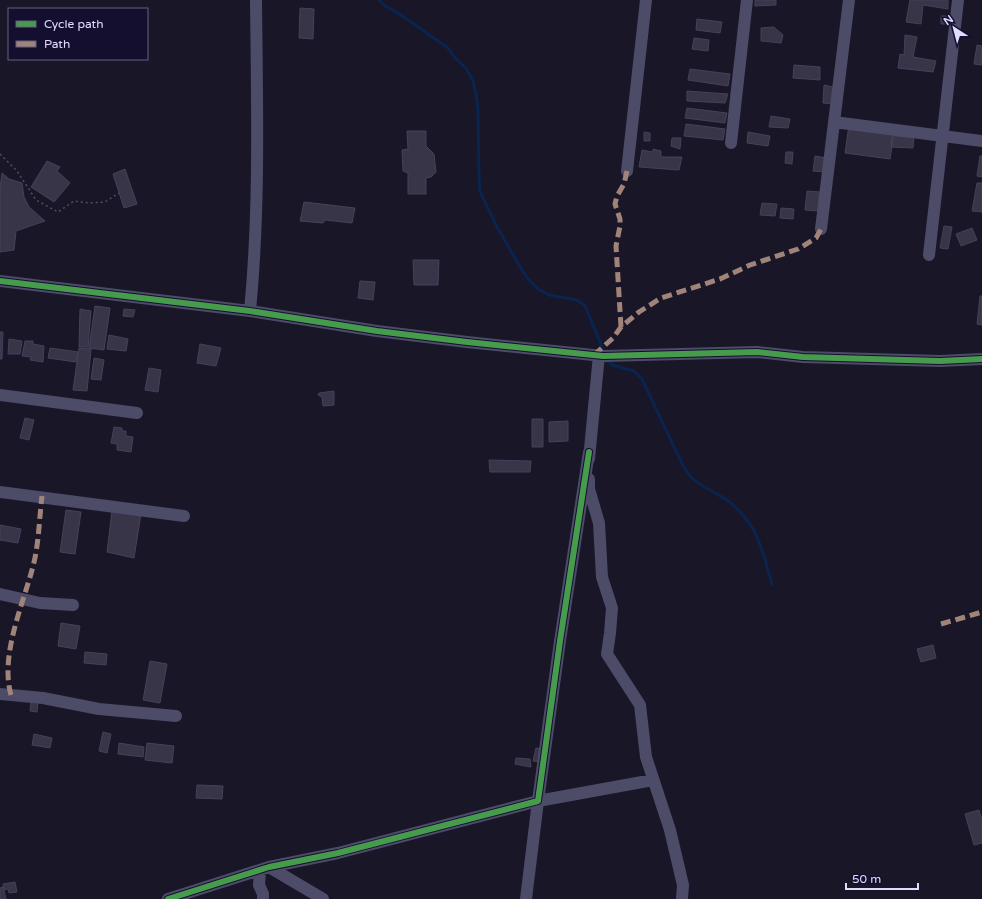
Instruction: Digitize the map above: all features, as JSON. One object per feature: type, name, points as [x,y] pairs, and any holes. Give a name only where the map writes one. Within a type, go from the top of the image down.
[{"type":"street","points":[[250,311],[255,257],[258,171],[256,0]]},
{"type":"street","points":[[627,171],[646,0]]},
{"type":"street","points":[[731,143],[747,0]]},
{"type":"street","points":[[821,229],[849,0]]},
{"type":"street","points":[[929,255],[958,0]]},
{"type":"street","points":[[834,122],[982,141]]},
{"type":"street","points":[[0,280],[250,311],[384,332],[599,356],[757,352],[803,357],[940,361],[982,359]]},
{"type":"street","points":[[526,899],[561,633],[589,452],[599,356]]},
{"type":"street","points":[[0,395],[137,413]]},
{"type":"street","points":[[589,452],[589,489],[599,523],[602,577],[612,608],[607,654],[640,704],[646,757],[670,830],[683,885],[682,899]]},
{"type":"street","points":[[0,492],[184,516]]},
{"type":"street","points":[[0,594],[40,603],[74,605]]},
{"type":"street","points":[[0,694],[44,698],[99,709],[176,716]]},
{"type":"street","points":[[168,899],[264,869],[338,853],[538,800],[653,780]]},
{"type":"street","points":[[263,899],[263,894],[259,885],[264,869]]},
{"type":"street","points":[[264,869],[323,899]]},
{"type":"path","points":[[0,154],[17,171],[36,200],[58,212],[74,201],[89,203],[105,202],[119,193]]},
{"type":"building","points":[[755,0],[776,0],[776,5],[755,6]]},
{"type":"building","points":[[910,0],[948,0],[948,9],[923,5],[921,24],[906,22]]},
{"type":"building","points":[[300,8],[314,9],[313,39],[299,38]]},
{"type":"building","points":[[941,16],[951,16],[950,24],[941,24]]},
{"type":"building","points":[[697,19],[722,22],[720,33],[696,30]]},
{"type":"building","points":[[774,27],[783,35],[781,43],[761,41],[761,28]]},
{"type":"building","points":[[905,35],[917,37],[913,57],[936,61],[933,72],[898,68],[900,54],[904,55]]},
{"type":"building","points":[[694,38],[709,40],[708,51],[692,49]]},
{"type":"building","points":[[977,45],[982,46],[982,65],[974,64]]},
{"type":"building","points":[[794,65],[820,67],[820,80],[793,78]]},
{"type":"building","points":[[690,69],[730,74],[728,86],[688,80]]},
{"type":"building","points":[[824,85],[837,88],[835,104],[823,103]]},
{"type":"building","points":[[687,91],[728,94],[725,103],[687,101]]},
{"type":"building","points":[[687,108],[727,113],[725,123],[685,118]]},
{"type":"building","points":[[771,116],[790,119],[788,128],[769,127]]},
{"type":"building","points":[[686,124],[725,129],[723,140],[684,136]]},
{"type":"building","points":[[849,125],[894,131],[890,159],[845,153]]},
{"type":"building","points":[[407,131],[426,131],[426,146],[434,154],[436,172],[431,177],[426,178],[426,194],[408,194],[408,173],[403,171],[402,150],[408,149]]},
{"type":"building","points":[[644,132],[650,133],[650,141],[644,141]]},
{"type":"building","points":[[748,132],[770,136],[768,146],[747,143]]},
{"type":"building","points":[[892,136],[914,137],[913,148],[891,147]]},
{"type":"building","points":[[672,138],[681,138],[680,149],[671,146]]},
{"type":"building","points":[[653,149],[661,151],[661,157],[682,157],[679,170],[639,167],[642,150],[653,152]]},
{"type":"building","points":[[786,152],[793,152],[792,164],[785,163]]},
{"type":"building","points":[[815,156],[827,158],[824,172],[813,171]]},
{"type":"building","points":[[980,156],[982,156],[982,177],[977,176]]},
{"type":"building","points":[[47,161],[60,167],[57,171],[70,183],[54,202],[31,187]]},
{"type":"building","points":[[125,169],[137,204],[124,208],[113,174]]},
{"type":"building","points":[[2,173],[9,179],[22,183],[24,197],[29,207],[45,221],[16,231],[14,250],[0,252],[0,188]]},
{"type":"building","points":[[977,183],[982,183],[982,212],[972,211]]},
{"type":"building","points":[[807,191],[820,192],[818,211],[805,210]]},
{"type":"building","points":[[304,202],[355,208],[352,223],[325,220],[323,223],[300,221]]},
{"type":"building","points":[[762,203],[777,204],[775,216],[760,215]]},
{"type":"building","points":[[781,208],[794,209],[793,219],[780,218]]},
{"type":"building","points":[[944,226],[952,227],[948,249],[940,248]]},
{"type":"building","points":[[972,228],[977,240],[961,246],[956,234]]},
{"type":"building","points":[[413,260],[439,260],[438,285],[414,285]]},
{"type":"building","points":[[360,281],[375,282],[373,300],[358,298]]},
{"type":"building","points":[[980,296],[982,296],[982,325],[977,324]]},
{"type":"building","points":[[95,306],[110,308],[104,350],[89,348]]},
{"type":"building","points":[[80,309],[91,311],[88,347],[79,347]]},
{"type":"building","points":[[124,309],[135,310],[133,317],[123,316]]},
{"type":"building","points":[[0,332],[3,332],[2,359],[0,359]]},
{"type":"building","points":[[109,335],[128,339],[126,351],[107,349]]},
{"type":"building","points":[[9,339],[22,341],[20,354],[8,354]]},
{"type":"building","points":[[25,341],[33,341],[33,344],[44,346],[43,362],[30,360],[31,357],[22,356]]},
{"type":"building","points":[[200,344],[221,348],[216,366],[197,363]]},
{"type":"building","points":[[50,348],[78,352],[76,362],[48,358]]},
{"type":"building","points":[[79,348],[91,349],[87,391],[73,390]]},
{"type":"building","points":[[94,358],[104,360],[101,380],[91,379]]},
{"type":"building","points":[[149,368],[161,370],[158,392],[145,390]]},
{"type":"building","points":[[334,391],[334,405],[323,406],[322,397],[318,395],[319,393]]},
{"type":"building","points":[[25,418],[34,420],[29,440],[20,438]]},
{"type":"building","points":[[532,419],[543,419],[543,447],[532,447]]},
{"type":"building","points":[[568,421],[568,441],[549,442],[549,422]]},
{"type":"building","points":[[114,427],[122,428],[122,431],[126,431],[126,436],[133,437],[131,452],[117,450],[117,444],[111,443]]},
{"type":"building","points":[[489,460],[531,461],[530,472],[490,472]]},
{"type":"building","points":[[66,510],[81,512],[75,554],[60,552]]},
{"type":"building","points":[[112,511],[141,514],[134,558],[107,552]]},
{"type":"building","points":[[0,525],[21,529],[18,543],[0,540]]},
{"type":"building","points":[[61,623],[80,626],[76,649],[58,646]]},
{"type":"building","points":[[933,645],[936,658],[921,662],[917,649]]},
{"type":"building","points":[[85,652],[107,654],[106,665],[84,663]]},
{"type":"building","points":[[150,661],[167,664],[160,703],[143,700]]},
{"type":"building","points":[[31,702],[38,703],[37,712],[30,711]]},
{"type":"building","points":[[103,732],[111,734],[107,753],[99,751]]},
{"type":"building","points":[[34,734],[52,738],[50,748],[32,745]]},
{"type":"building","points":[[119,743],[144,747],[143,757],[118,754]]},
{"type":"building","points":[[147,743],[174,746],[172,763],[145,760]]},
{"type":"building","points":[[536,748],[541,749],[540,762],[533,761]]},
{"type":"building","points":[[516,758],[530,759],[531,767],[515,764]]},
{"type":"building","points":[[197,785],[223,786],[222,799],[196,798]]},
{"type":"building","points":[[979,810],[982,820],[982,843],[974,845],[965,814]]},
{"type":"building","points":[[15,882],[17,892],[9,893],[8,889],[4,890],[3,884]]},
{"type":"building","points":[[3,887],[6,899],[0,899],[0,888]]},
{"type":"waterway","points":[[379,0],[385,6],[401,15],[448,48],[455,58],[466,68],[473,81],[476,94],[478,110],[479,177],[480,191],[483,198],[497,227],[529,280],[538,289],[549,295],[577,300],[585,306],[602,347],[603,354]]},
{"type":"waterway","points":[[607,360],[612,365],[634,371],[642,379],[682,464],[695,481],[727,500],[746,518],[762,549],[772,584]]},
{"type":"marked path","points":[[621,327],[616,246],[620,219],[615,204],[617,196],[624,184],[627,171]]},
{"type":"marked path","points":[[594,355],[613,338],[621,327],[639,312],[661,298],[720,279],[750,265],[798,249],[816,238],[821,229]]},
{"type":"marked path","points":[[11,695],[8,680],[10,648],[34,561],[42,496]]},
{"type":"marked path","points":[[941,624],[982,612]]},
{"type":"cycle path","points":[[0,281],[250,311],[377,331],[603,356],[757,352],[803,357],[940,361],[982,359]]},
{"type":"cycle path","points":[[168,899],[269,867],[338,853],[538,801],[560,641],[589,452]]}]
